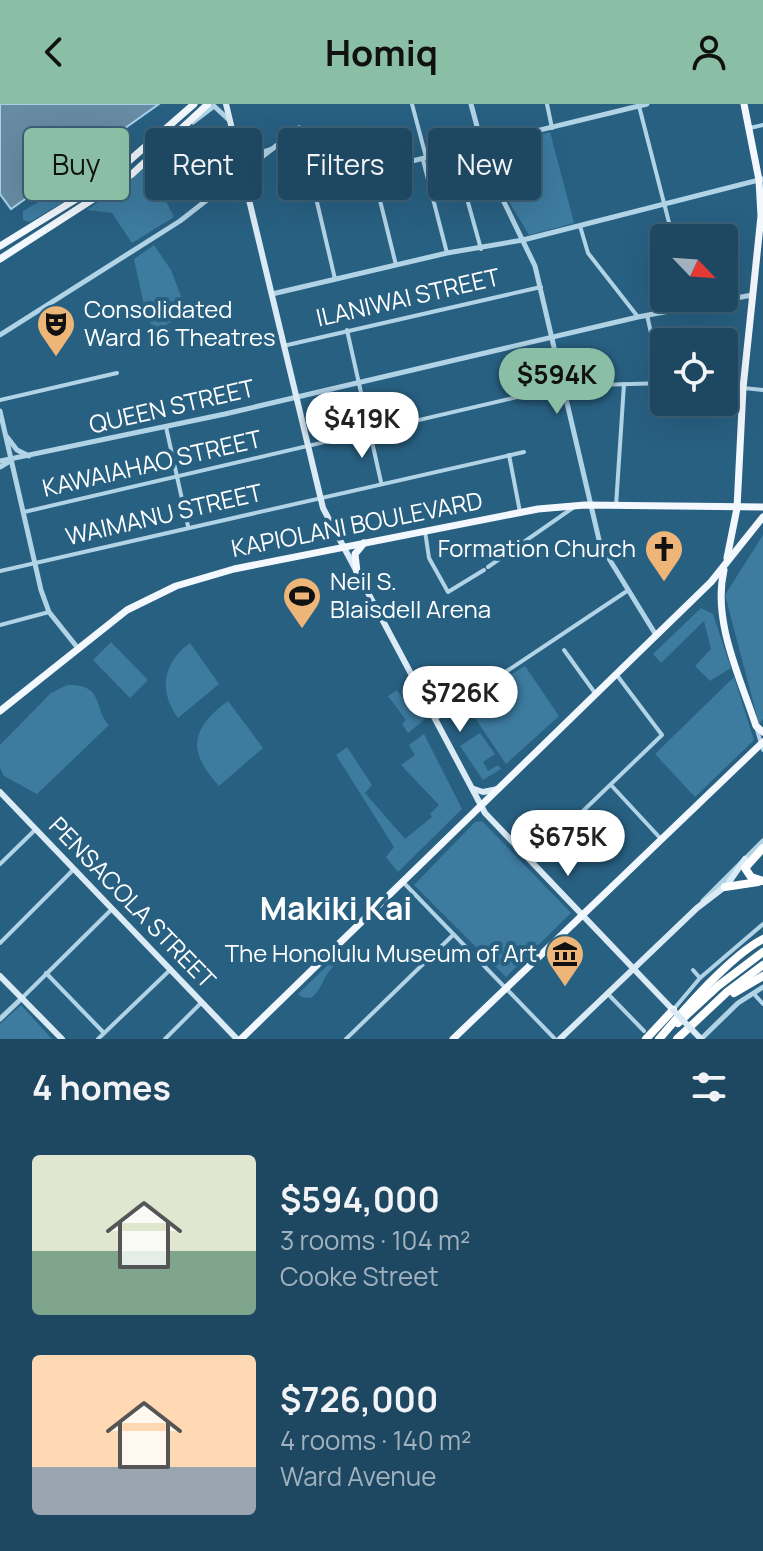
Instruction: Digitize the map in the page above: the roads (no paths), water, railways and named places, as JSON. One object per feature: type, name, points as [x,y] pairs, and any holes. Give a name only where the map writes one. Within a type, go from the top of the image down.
[{"type":"highway","points":[[763,848],[745,868],[751,877],[763,882]]},
{"type":"highway","points":[[725,887],[763,882]]},
{"type":"highway","points":[[661,1039],[686,1007],[738,957],[763,939]]},
{"type":"highway","points":[[661,1039],[718,986],[763,952]]},
{"type":"highway","points":[[680,1039],[733,987],[763,965]]},
{"type":"highway","points":[[680,1039],[736,991],[763,976]]},
{"type":"highway","points":[[645,1035],[673,1010]]},
{"type":"main road","points":[[0,246],[107,180],[194,104]]},
{"type":"main road","points":[[182,128],[208,104]]},
{"type":"main road","points":[[226,104],[232,128]]},
{"type":"main road","points":[[744,104],[761,179],[762,216],[743,388],[737,508],[720,586],[721,614],[756,726],[763,732]]},
{"type":"main road","points":[[0,259],[98,198],[145,160]]},
{"type":"main road","points":[[249,200],[318,497],[481,806],[701,1039]]},
{"type":"main road","name":"QUEEN STREET","points":[[753,295],[763,292]]},
{"type":"main road","name":"KAPIOLANI BOULEVARD","points":[[0,711],[127,610],[176,586],[234,569],[521,512],[576,506],[763,507]]},
{"type":"main road","points":[[239,1039],[656,635],[726,564],[763,517]]},
{"type":"main road","points":[[357,572],[355,554],[365,542]]},
{"type":"main road","points":[[453,1039],[762,746]]},
{"type":"main road","points":[[471,787],[482,792],[498,789]]},
{"type":"main road","name":"PENSACOLA STREET","points":[[0,792],[239,1039]]},
{"type":"main road","points":[[558,1039],[697,908],[725,887],[745,859]]},
{"type":"main road","points":[[0,976],[62,1039]]},
{"type":"street","points":[[412,104],[447,253]]},
{"type":"street","points":[[471,104],[477,128]]},
{"type":"street","points":[[547,104],[552,128]]},
{"type":"street","points":[[541,131],[647,104]]},
{"type":"street","points":[[638,105],[670,224]]},
{"type":"street","points":[[185,128],[212,107],[224,112],[231,128]]},
{"type":"street","points":[[750,128],[763,125]]},
{"type":"street","points":[[262,151],[277,147]]},
{"type":"street","points":[[262,159],[277,147]]},
{"type":"street","points":[[412,163],[428,159]]},
{"type":"street","points":[[271,294],[447,253],[523,240],[761,179]]},
{"type":"street","points":[[0,333],[167,230],[209,200]]},
{"type":"street","points":[[317,200],[335,279]]},
{"type":"street","points":[[380,200],[396,265]]},
{"type":"street","points":[[467,200],[481,249]]},
{"type":"street","points":[[502,200],[523,240],[541,287],[600,544],[656,635]]},
{"type":"street","points":[[580,226],[588,253],[638,317]]},
{"type":"street","name":"ILANIWAI STREET","points":[[283,346],[541,287]]},
{"type":"street","name":"QUEEN STREET","points":[[738,298],[753,295]]},
{"type":"street","name":"QUEEN STREET","points":[[0,464],[660,312]]},
{"type":"street","points":[[647,315],[650,328]]},
{"type":"street","points":[[347,330],[381,482]]},
{"type":"street","points":[[0,400],[117,373]]},
{"type":"street","name":"KAWAIAHAO STREET","points":[[24,512],[565,386],[650,383]]},
{"type":"street","points":[[616,507],[624,384]]},
{"type":"street","points":[[738,387],[763,390]]},
{"type":"street","points":[[0,411],[34,563],[49,612],[77,647]]},
{"type":"street","points":[[166,427],[188,526]]},
{"type":"street","points":[[6,435],[17,450],[30,456]]},
{"type":"street","name":"WAIMANU STREET","points":[[0,571],[381,482],[524,452]]},
{"type":"street","points":[[509,455],[521,512]]},
{"type":"street","points":[[425,531],[429,558],[448,592],[455,591],[576,506]]},
{"type":"street","points":[[435,719],[627,591]]},
{"type":"street","points":[[0,625],[49,612]]},
{"type":"street","points":[[564,650],[596,694]]},
{"type":"street","points":[[531,862],[662,735],[616,674]]},
{"type":"street","points":[[756,726],[762,746]]},
{"type":"street","points":[[611,785],[661,839]]},
{"type":"street","points":[[0,864],[36,829]]},
{"type":"street","points":[[697,908],[763,841]]},
{"type":"street","points":[[0,943],[74,869]]},
{"type":"street","points":[[403,882],[558,1039]]},
{"type":"street","points":[[0,1019],[113,909]]},
{"type":"street","points":[[673,1010],[700,978],[763,924]]},
{"type":"street","points":[[346,1039],[454,934]]},
{"type":"street","points":[[98,1039],[171,969]]},
{"type":"street","points":[[693,970],[700,978]]},
{"type":"street","points":[[46,973],[104,1033]]},
{"type":"street","points":[[701,1039],[752,992],[763,987]]},
{"type":"street","points":[[752,992],[763,1004]]},
{"type":"street","points":[[608,994],[645,1035]]},
{"type":"street","points":[[165,1039],[202,1002]]},
{"type":"place","name":"Consolidated Ward 16 Theatres","points":[[56,358]]},
{"type":"place","name":"Formation Church","points":[[664,583]]},
{"type":"place","name":"Neil S. Blaisdell Arena","points":[[302,630]]},
{"type":"place","name":"The Honolulu Museum of Art","points":[[565,988]]},
{"type":"district","name":"Makiki Kai","points":[[336,909]]}]
